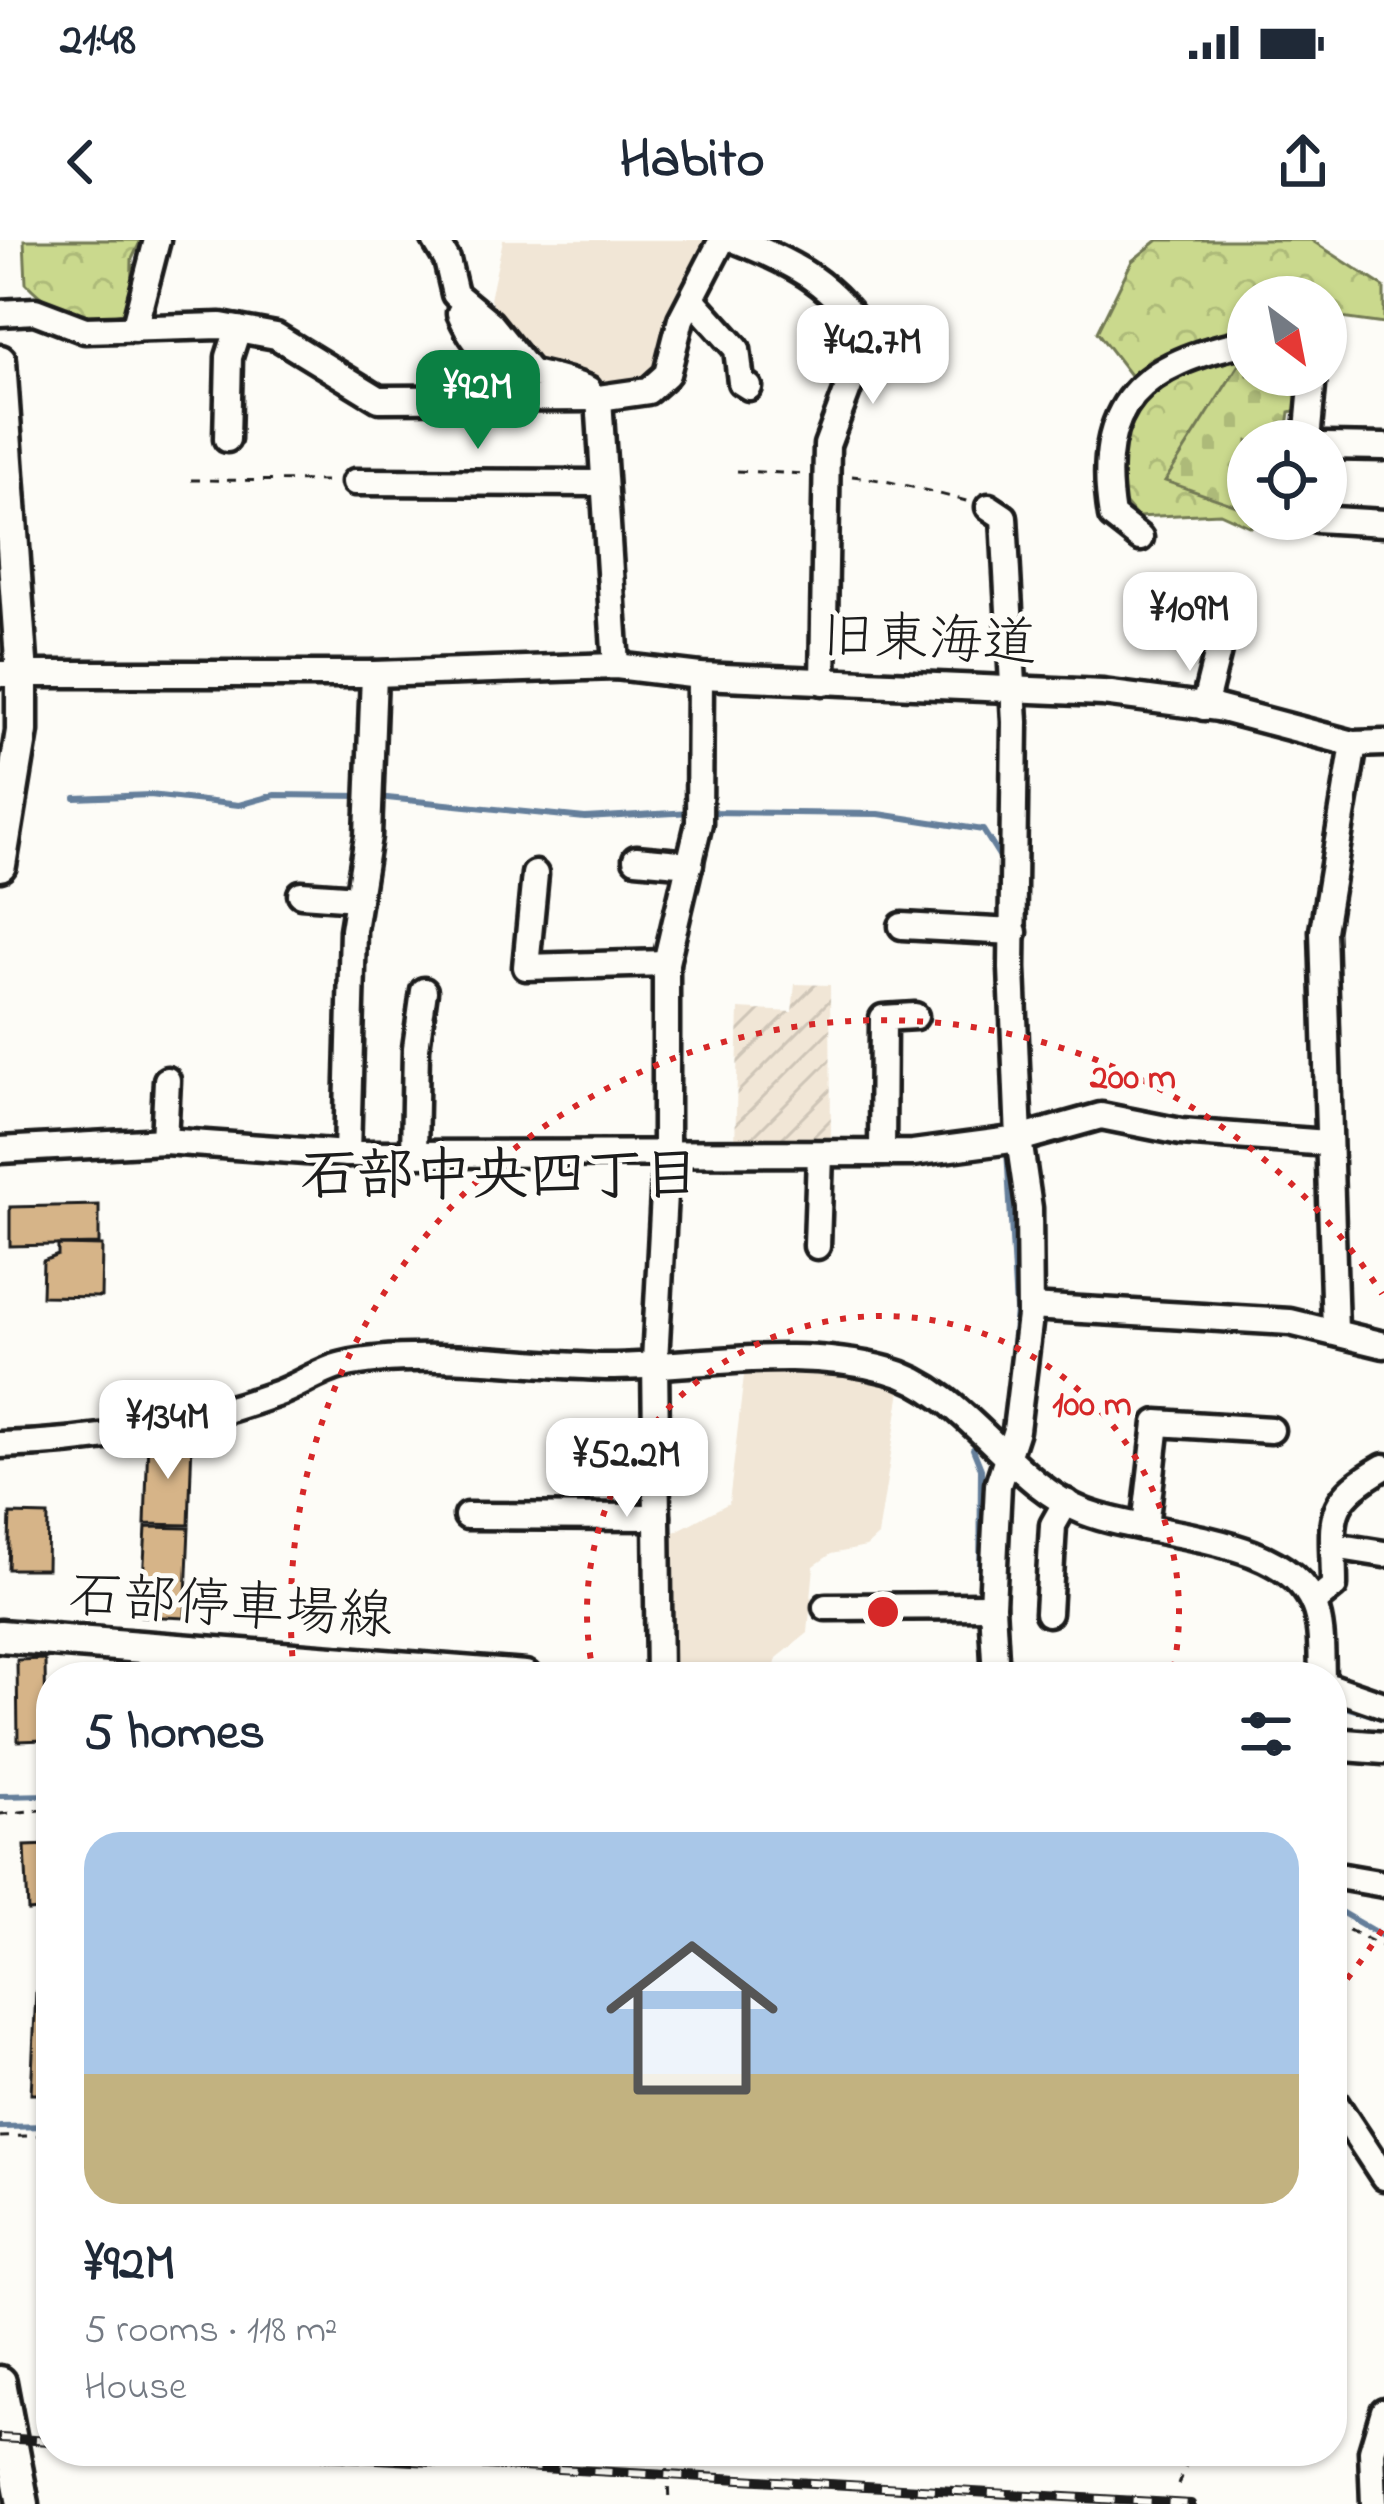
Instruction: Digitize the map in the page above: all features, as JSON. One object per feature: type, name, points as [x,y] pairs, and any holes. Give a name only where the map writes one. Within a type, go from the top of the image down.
[{"type":"main road","points":[[0,361],[11,674],[22,731],[0,865]]},
{"type":"main road","name":"石部停車場線","points":[[0,1636],[333,1662]]},
{"type":"main road","points":[[1347,1745],[1384,1748]]},
{"type":"main road","points":[[0,2382],[23,2504]]},
{"type":"street","points":[[134,328],[158,240]]},
{"type":"street","points":[[435,240],[447,260],[455,294],[490,322],[529,371]]},
{"type":"street","points":[[0,313],[34,311],[86,330],[238,329],[276,336],[379,399],[599,398],[648,391],[667,374],[692,299],[722,240]]},
{"type":"street","points":[[736,240],[816,276],[848,307],[867,338],[827,445],[823,682]]},
{"type":"street","points":[[692,299],[737,349],[741,382],[749,387]]},
{"type":"street","points":[[460,314],[487,358],[507,370],[585,386],[599,398],[616,666]]},
{"type":"street","points":[[227,440],[229,357],[238,329]]},
{"type":"street","points":[[1141,538],[1112,516],[1105,471],[1114,419],[1142,385],[1194,353],[1227,346]]},
{"type":"street","points":[[1347,446],[1384,447]]},
{"type":"street","points":[[355,482],[601,483]]},
{"type":"street","points":[[989,507],[1004,518],[1012,686],[1018,1139],[1029,1208],[1030,1306],[1009,1460],[998,1485],[992,1606],[995,1662]]},
{"type":"street","points":[[1347,521],[1384,524]]},
{"type":"street","points":[[1204,706],[1221,639]]},
{"type":"street","name":"旧東海道","points":[[11,674],[374,674],[616,666],[700,676],[1012,686],[1204,706],[1354,745]]},
{"type":"street","points":[[347,1154],[374,674]]},
{"type":"street","points":[[659,1662],[655,1361],[666,1157],[666,963],[699,823],[700,676]]},
{"type":"street","points":[[1335,1331],[1323,931],[1354,745],[1384,742]]},
{"type":"street","points":[[636,859],[689,864]]},
{"type":"street","points":[[535,874],[526,967],[666,963]]},
{"type":"street","points":[[301,894],[358,898]]},
{"type":"street","points":[[902,926],[1014,932]]},
{"type":"street","points":[[414,1155],[416,1048],[424,991]]},
{"type":"street","points":[[882,1154],[883,1018],[915,1016]]},
{"type":"street","points":[[164,1141],[167,1080]]},
{"type":"street","points":[[0,1150],[164,1141],[347,1154],[882,1154],[1018,1139],[1101,1117],[1181,1132],[1328,1143]]},
{"type":"street","points":[[817,1246],[820,1154]]},
{"type":"street","points":[[1030,1306],[1290,1322],[1384,1345]]},
{"type":"street","points":[[0,1445],[74,1444],[134,1431],[276,1394],[340,1365],[361,1363],[612,1367],[774,1355],[891,1371],[940,1397],[1009,1460],[1084,1512],[1272,1561],[1313,1603],[1320,1662]]},
{"type":"street","points":[[1145,1527],[1156,1424],[1271,1430]]},
{"type":"street","points":[[1313,1603],[1334,1586],[1337,1501],[1354,1482],[1384,1467]]},
{"type":"street","points":[[1048,1613],[1053,1525],[1066,1502]]},
{"type":"street","points":[[478,1508],[657,1517]]},
{"type":"street","points":[[1334,1546],[1384,1554]]},
{"type":"street","points":[[826,1607],[992,1606]]},
{"type":"street","points":[[1347,1693],[1384,1705]]},
{"type":"street","points":[[1347,1878],[1384,1884]]},
{"type":"street","points":[[1347,2121],[1384,2177]]},
{"type":"street","points":[[1374,2504],[1372,2451],[1384,2410]]},
{"type":"path","points":[[737,472],[888,480],[908,491],[989,507]]},
{"type":"path","points":[[191,480],[355,482]]},
{"type":"path","points":[[0,1814],[36,1810]]},
{"type":"path","points":[[1347,1930],[1384,1948]]},
{"type":"path","points":[[0,2138],[36,2136]]},
{"type":"path","points":[[668,2504],[669,2466]]},
{"type":"path","points":[[1179,2485],[1186,2466]]},
{"type":"shaded area","points":[[503,240],[704,240],[671,314],[662,367],[641,385],[606,389],[551,374],[519,353],[490,299]]},
{"type":"shaded area","points":[[795,984],[830,985],[831,1146],[735,1145],[739,1009],[792,1012]]},
{"type":"shaded area","points":[[745,1367],[877,1376],[902,1384],[878,1536],[866,1547],[831,1554],[814,1566],[808,1633],[776,1662],[665,1662],[665,1537],[729,1503]]},
{"type":"green space","points":[[24,240],[141,240],[132,259],[131,311],[86,316],[50,303],[26,283]]},
{"type":"green space","points":[[1158,240],[1311,240],[1384,287],[1384,324],[1347,319],[1347,276],[1227,276],[1227,396],[1242,396],[1243,420],[1227,420],[1227,516],[1137,517],[1099,472],[1133,379],[1097,332],[1132,261]]},
{"type":"green space","points":[[1227,383],[1227,396],[1298,396],[1305,408],[1290,412],[1289,420],[1227,420],[1227,503],[1165,481]]},
{"type":"building","points":[[99,1205],[99,1244],[10,1246],[10,1207]]},
{"type":"building","points":[[58,1245],[102,1246],[101,1297],[42,1296],[43,1261],[58,1255]]},
{"type":"building","points":[[148,1439],[192,1440],[189,1525],[145,1524]]},
{"type":"building","points":[[10,1514],[48,1515],[47,1569],[8,1569]]},
{"type":"building","points":[[146,1527],[189,1528],[185,1618],[141,1616]]},
{"type":"building","points":[[45,1659],[36,1662],[36,1740],[18,1741],[17,1660]]},
{"type":"building","points":[[25,1846],[36,1846],[36,1910],[28,1911]]},
{"type":"building","points":[[36,1992],[36,2094],[31,2094]]},
{"type":"waterway","points":[[75,798],[150,795],[239,805],[275,795],[363,796]]},
{"type":"waterway","points":[[377,797],[585,818],[692,812]]},
{"type":"waterway","points":[[705,812],[879,814],[983,830],[1003,862]]},
{"type":"waterway","points":[[1003,1041],[1006,1136]]},
{"type":"waterway","points":[[1007,1149],[1016,1310],[1009,1393]]},
{"type":"waterway","points":[[980,1597],[981,1469],[973,1449],[982,1442]]},
{"type":"waterway","points":[[981,1616],[982,1662]]},
{"type":"waterway","points":[[1347,1707],[1384,1719]]},
{"type":"waterway","points":[[0,1796],[36,1795]]},
{"type":"waterway","points":[[1347,1916],[1384,1937]]},
{"type":"waterway","points":[[0,2127],[36,2126]]},
{"type":"railway","points":[[0,2438],[36,2440]]},
{"type":"railway","points":[[505,2466],[1191,2504]]},
{"type":"district","name":"石部中央四丁目","points":[[500,1173]]}]
